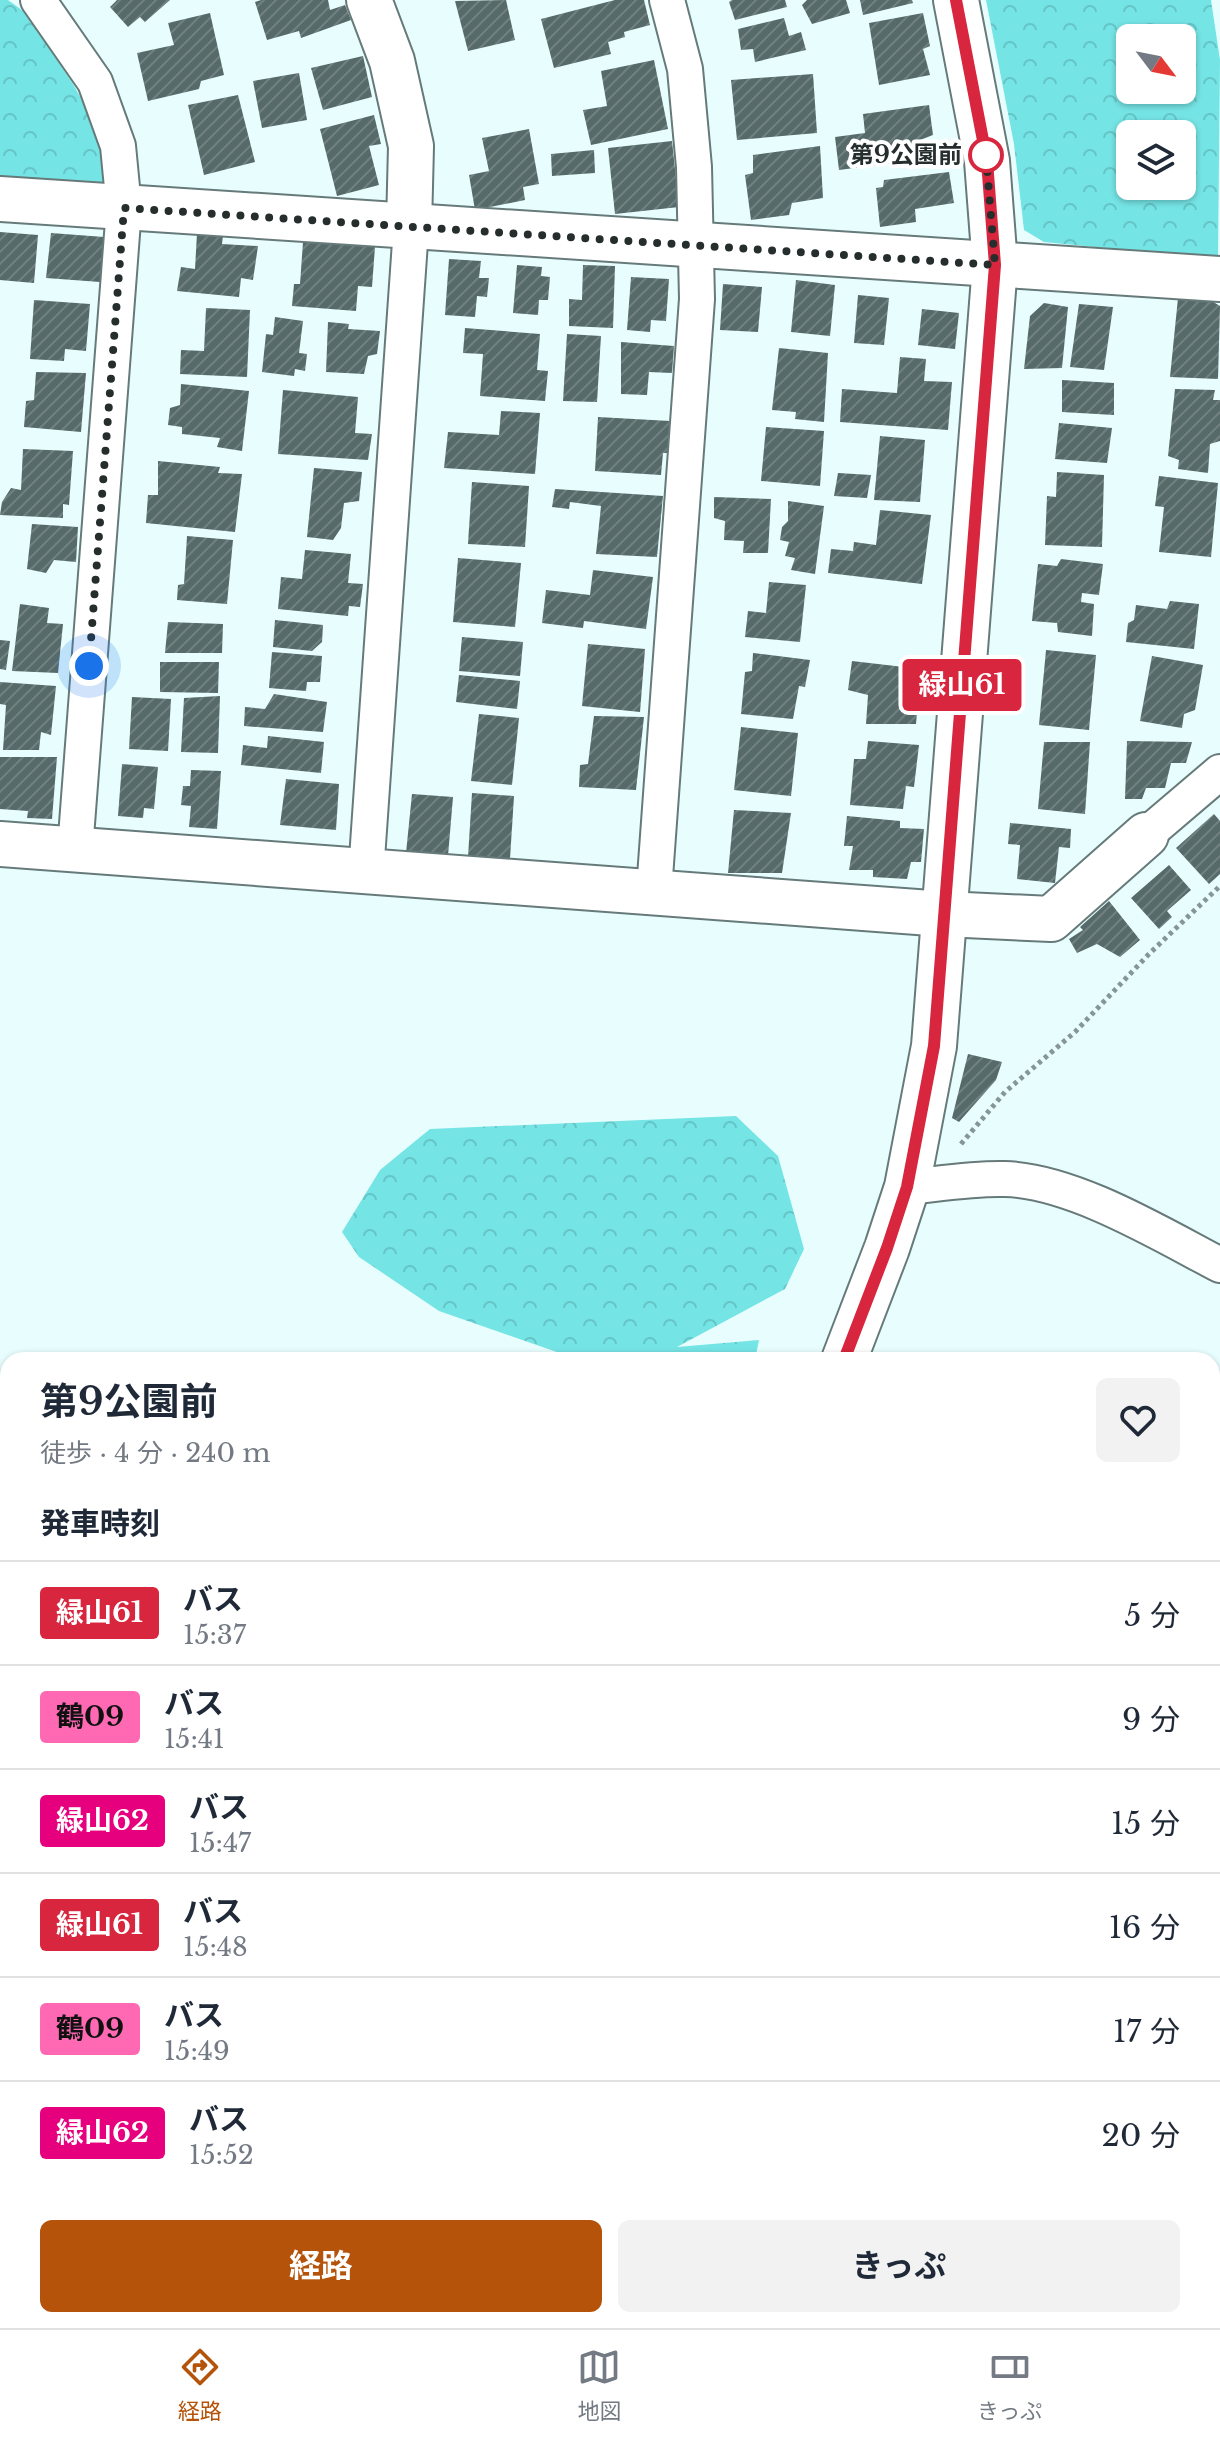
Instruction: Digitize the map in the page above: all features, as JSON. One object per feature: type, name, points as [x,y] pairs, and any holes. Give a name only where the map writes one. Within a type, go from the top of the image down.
[{"type":"street","points":[[38,0],[95,82],[118,146],[124,208],[75,850]]},
{"type":"street","points":[[366,873],[409,258],[411,146],[392,61],[369,0]]},
{"type":"street","points":[[654,891],[697,299],[694,167],[685,69],[667,0]]},
{"type":"street","points":[[847,1352],[907,1187],[934,1046],[995,265],[987,161],[956,0]]},
{"type":"street","points":[[0,199],[1220,279]]},
{"type":"street","points":[[0,844],[366,873],[1051,919],[1220,772]]},
{"type":"street","points":[[907,1187],[1005,1179],[1053,1186],[1131,1219],[1220,1265]]},
{"type":"path","points":[[958,1148],[1005,1092],[1075,1032],[1149,954],[1220,886]]},
{"type":"green space","points":[[0,0],[8,0],[26,13],[73,84],[102,136],[108,187],[0,179]]},
{"type":"green space","points":[[986,0],[1211,0],[1220,60],[1218,259],[1044,242],[1024,230],[1014,144]]},
{"type":"green space","points":[[736,1116],[778,1156],[804,1249],[785,1289],[677,1347],[759,1340],[757,1352],[557,1352],[439,1311],[359,1257],[342,1232],[380,1170],[430,1129]]},
{"type":"building","points":[[117,0],[170,0],[145,22],[140,17],[128,27],[110,7]]},
{"type":"building","points":[[328,0],[330,10],[345,5],[351,20],[301,38],[299,31],[267,40],[255,2]]},
{"type":"building","points":[[506,0],[515,40],[468,51],[455,1]]},
{"type":"building","points":[[615,0],[644,0],[650,25],[624,32],[625,37],[608,42],[611,54],[554,68],[541,19]]},
{"type":"building","points":[[785,0],[787,7],[735,20],[729,2]]},
{"type":"building","points":[[807,0],[846,0],[850,13],[812,24],[802,5]]},
{"type":"building","points":[[860,0],[912,0],[913,3],[863,15]]},
{"type":"building","points":[[210,13],[224,75],[201,81],[199,89],[148,101],[137,53],[174,45],[168,23]]},
{"type":"building","points":[[923,13],[930,46],[923,49],[930,75],[879,85],[869,23]]},
{"type":"building","points":[[784,18],[789,36],[801,32],[806,50],[755,62],[753,49],[741,50],[738,29]]},
{"type":"building","points":[[363,56],[372,97],[323,110],[311,68]]},
{"type":"building","points":[[654,60],[668,129],[591,145],[583,110],[607,106],[601,71]]},
{"type":"building","points":[[299,73],[307,120],[262,128],[253,81]]},
{"type":"building","points":[[813,74],[817,133],[737,140],[731,80]]},
{"type":"building","points":[[238,95],[255,162],[204,175],[188,105]]},
{"type":"building","points":[[929,105],[933,135],[920,140],[923,159],[839,170],[835,137],[865,133],[863,114]]},
{"type":"building","points":[[374,115],[381,144],[369,146],[379,185],[337,196],[320,129]]},
{"type":"building","points":[[529,129],[539,184],[523,187],[525,200],[475,210],[469,175],[489,171],[482,138]]},
{"type":"building","points":[[672,141],[679,207],[615,214],[608,148]]},
{"type":"building","points":[[820,146],[823,198],[792,203],[789,215],[751,220],[745,175],[753,173],[753,155]]},
{"type":"building","points":[[594,150],[595,173],[552,176],[551,154]]},
{"type":"building","points":[[949,172],[954,203],[915,209],[916,222],[880,227],[876,188],[883,187],[884,180]]},
{"type":"building","points":[[0,232],[38,235],[34,283],[0,280]]},
{"type":"building","points":[[51,233],[104,237],[100,282],[46,278]]},
{"type":"building","points":[[197,233],[223,235],[222,244],[258,246],[253,280],[241,278],[239,297],[177,291],[181,267],[195,269]]},
{"type":"building","points":[[303,242],[375,247],[372,287],[358,286],[356,311],[292,306],[294,284],[300,284]]},
{"type":"building","points":[[449,259],[481,261],[479,278],[489,278],[487,297],[477,296],[475,317],[445,315]]},
{"type":"building","points":[[517,265],[542,267],[541,276],[550,277],[548,300],[539,300],[538,315],[513,313]]},
{"type":"building","points":[[583,265],[615,266],[613,328],[569,326],[569,299],[582,300]]},
{"type":"building","points":[[631,277],[669,279],[666,321],[651,320],[650,332],[627,330]]},
{"type":"building","points":[[796,280],[835,285],[830,336],[791,332]]},
{"type":"building","points":[[723,284],[762,287],[758,332],[720,330]]},
{"type":"building","points":[[858,295],[889,298],[884,345],[854,343]]},
{"type":"building","points":[[1178,298],[1210,300],[1220,306],[1218,379],[1170,377]]},
{"type":"building","points":[[34,300],[90,304],[86,351],[65,349],[64,361],[30,359]]},
{"type":"building","points":[[1044,303],[1068,307],[1062,368],[1024,369],[1030,316]]},
{"type":"building","points":[[1079,304],[1113,307],[1104,370],[1070,367]]},
{"type":"building","points":[[206,308],[250,310],[247,377],[180,374],[181,350],[204,351]]},
{"type":"building","points":[[922,309],[959,313],[955,349],[918,345]]},
{"type":"building","points":[[275,317],[303,321],[299,353],[307,354],[305,371],[295,369],[294,376],[262,372],[266,334],[273,335]]},
{"type":"building","points":[[328,322],[349,324],[348,329],[380,331],[377,354],[368,356],[364,374],[326,372]]},
{"type":"building","points":[[465,328],[540,334],[537,370],[548,371],[545,401],[480,396],[483,354],[463,353]]},
{"type":"building","points":[[567,334],[601,336],[597,402],[563,401]]},
{"type":"building","points":[[621,342],[674,346],[672,373],[649,372],[647,395],[621,394]]},
{"type":"building","points":[[779,348],[828,353],[824,422],[795,419],[796,412],[772,410]]},
{"type":"building","points":[[900,357],[926,359],[924,381],[952,382],[948,430],[840,422],[842,389],[897,393]]},
{"type":"building","points":[[36,372],[86,373],[81,432],[24,427],[26,401],[34,400]]},
{"type":"building","points":[[1062,380],[1114,383],[1114,415],[1062,412]]},
{"type":"building","points":[[181,384],[249,391],[242,451],[217,447],[220,438],[182,434],[182,427],[168,425],[170,408],[180,405]]},
{"type":"building","points":[[1175,389],[1215,390],[1213,400],[1220,400],[1220,441],[1210,444],[1208,473],[1178,469],[1179,460],[1168,456]]},
{"type":"building","points":[[283,390],[358,397],[355,433],[372,434],[368,460],[278,454]]},
{"type":"building","points":[[501,411],[540,413],[535,474],[444,468],[448,432],[499,435]]},
{"type":"building","points":[[598,417],[670,421],[668,453],[663,453],[661,475],[595,471]]},
{"type":"building","points":[[1059,423],[1112,428],[1107,463],[1055,459]]},
{"type":"building","points":[[766,427],[824,431],[820,486],[761,481]]},
{"type":"building","points":[[880,436],[925,440],[920,502],[874,500]]},
{"type":"building","points":[[23,449],[73,451],[69,505],[63,504],[63,518],[0,515],[2,502],[11,488],[21,490]]},
{"type":"building","points":[[158,461],[220,467],[218,473],[242,474],[235,532],[146,523],[148,495],[158,495]]},
{"type":"building","points":[[314,468],[362,472],[359,501],[344,503],[341,528],[333,540],[307,537]]},
{"type":"building","points":[[1057,472],[1104,475],[1102,547],[1045,545],[1047,496],[1056,497]]},
{"type":"building","points":[[838,473],[871,475],[867,498],[834,496]]},
{"type":"building","points":[[1159,476],[1218,483],[1211,557],[1159,552],[1164,507],[1155,506]]},
{"type":"building","points":[[472,482],[529,486],[525,547],[468,544]]},
{"type":"building","points":[[555,489],[663,496],[657,557],[596,554],[601,506],[570,502],[569,509],[552,507]]},
{"type":"building","points":[[714,497],[771,499],[768,553],[743,553],[744,541],[724,540],[725,521],[714,518]]},
{"type":"building","points":[[788,501],[824,506],[815,574],[791,570],[795,558],[785,556],[789,542],[780,540],[782,527],[788,521]]},
{"type":"building","points":[[880,510],[931,515],[922,584],[828,573],[831,549],[853,551],[854,542],[876,545]]},
{"type":"building","points":[[32,524],[78,527],[76,562],[54,560],[46,573],[27,569]]},
{"type":"building","points":[[187,536],[233,540],[227,604],[177,600],[178,585],[184,584]]},
{"type":"building","points":[[305,550],[351,554],[348,583],[363,584],[360,607],[349,606],[348,616],[278,609],[281,577],[302,579]]},
{"type":"building","points":[[458,558],[521,563],[515,627],[453,622]]},
{"type":"building","points":[[1061,559],[1103,564],[1099,595],[1082,593],[1081,602],[1094,604],[1092,636],[1058,632],[1057,623],[1032,621],[1038,564],[1057,566]]},
{"type":"building","points":[[593,570],[653,577],[646,629],[584,621],[583,628],[542,623],[546,590],[590,595]]},
{"type":"building","points":[[769,582],[806,585],[800,642],[745,637],[748,611],[766,613]]},
{"type":"building","points":[[1170,601],[1199,604],[1194,649],[1126,642],[1128,623],[1134,620],[1136,605],[1167,609]]},
{"type":"building","points":[[20,604],[49,608],[47,623],[63,624],[58,673],[12,671]]},
{"type":"building","points":[[275,620],[323,625],[322,642],[312,651],[273,647]]},
{"type":"building","points":[[168,622],[223,624],[222,653],[165,653]]},
{"type":"building","points":[[462,637],[523,642],[520,676],[459,671]]},
{"type":"building","points":[[0,640],[10,641],[6,670],[0,669]]},
{"type":"building","points":[[588,644],[645,649],[640,712],[582,706]]},
{"type":"building","points":[[1046,650],[1096,655],[1089,730],[1039,725]]},
{"type":"building","points":[[272,652],[322,656],[320,682],[307,682],[306,691],[269,688]]},
{"type":"building","points":[[753,653],[810,660],[805,687],[799,686],[793,719],[741,714],[745,672],[752,671]]},
{"type":"building","points":[[1152,656],[1203,665],[1195,710],[1184,714],[1182,728],[1140,721]]},
{"type":"building","points":[[852,661],[921,669],[916,724],[866,724],[868,695],[848,690]]},
{"type":"building","points":[[160,662],[219,662],[218,693],[160,692]]},
{"type":"building","points":[[459,675],[520,681],[517,709],[456,702]]},
{"type":"building","points":[[0,682],[56,686],[51,735],[41,732],[39,750],[3,750],[6,705],[0,704]]},
{"type":"building","points":[[274,694],[327,702],[323,732],[244,726],[245,707],[265,709]]},
{"type":"building","points":[[220,696],[218,753],[181,752],[184,698]]},
{"type":"building","points":[[132,697],[171,699],[168,751],[129,749]]},
{"type":"building","points":[[479,714],[519,718],[512,785],[471,781]]},
{"type":"building","points":[[594,716],[644,717],[636,790],[579,787],[580,765],[588,764]]},
{"type":"building","points":[[741,727],[798,733],[791,796],[734,790]]},
{"type":"building","points":[[268,736],[324,742],[321,773],[241,765],[243,745],[267,748]]},
{"type":"building","points":[[868,741],[919,745],[914,787],[906,786],[903,809],[850,805],[854,759],[866,759]]},
{"type":"building","points":[[1127,741],[1192,742],[1186,763],[1171,763],[1165,788],[1146,788],[1142,799],[1125,799]]},
{"type":"building","points":[[1044,742],[1090,742],[1085,814],[1038,809]]},
{"type":"building","points":[[0,757],[57,757],[52,819],[27,818],[28,811],[0,809]]},
{"type":"building","points":[[122,764],[158,767],[154,809],[144,808],[143,818],[118,816]]},
{"type":"building","points":[[191,770],[221,771],[217,829],[189,827],[191,806],[181,805],[183,786],[190,786]]},
{"type":"building","points":[[286,779],[339,784],[336,830],[280,825]]},
{"type":"building","points":[[472,793],[514,796],[510,859],[468,857]]},
{"type":"building","points":[[412,794],[453,797],[448,856],[406,853]]},
{"type":"building","points":[[734,810],[791,813],[782,873],[728,873]]},
{"type":"building","points":[[1214,814],[1220,821],[1220,874],[1209,884],[1176,848]]},
{"type":"building","points":[[847,816],[900,821],[900,828],[924,829],[921,862],[911,862],[907,879],[873,877],[873,870],[849,870],[853,846],[844,846]]},
{"type":"building","points":[[1010,823],[1071,829],[1070,848],[1059,847],[1055,883],[1017,879],[1020,845],[1008,844]]},
{"type":"building","points":[[1169,865],[1191,890],[1167,911],[1172,917],[1159,929],[1131,898]]},
{"type":"building","points":[[1109,901],[1140,940],[1120,957],[1097,944],[1077,953],[1069,939],[1083,930],[1080,927]]},
{"type":"building","points":[[968,1054],[1002,1062],[996,1080],[959,1122],[952,1118]]},
{"type":"bus line","name":"緑山61","points":[[847,1352],[907,1187],[934,1046],[995,265],[987,161],[956,0]]},
{"type":"place","name":"第9公園前","points":[[986,155]]},
{"type":"route","points":[[89,666],[124,208],[995,265],[986,155]]}]
